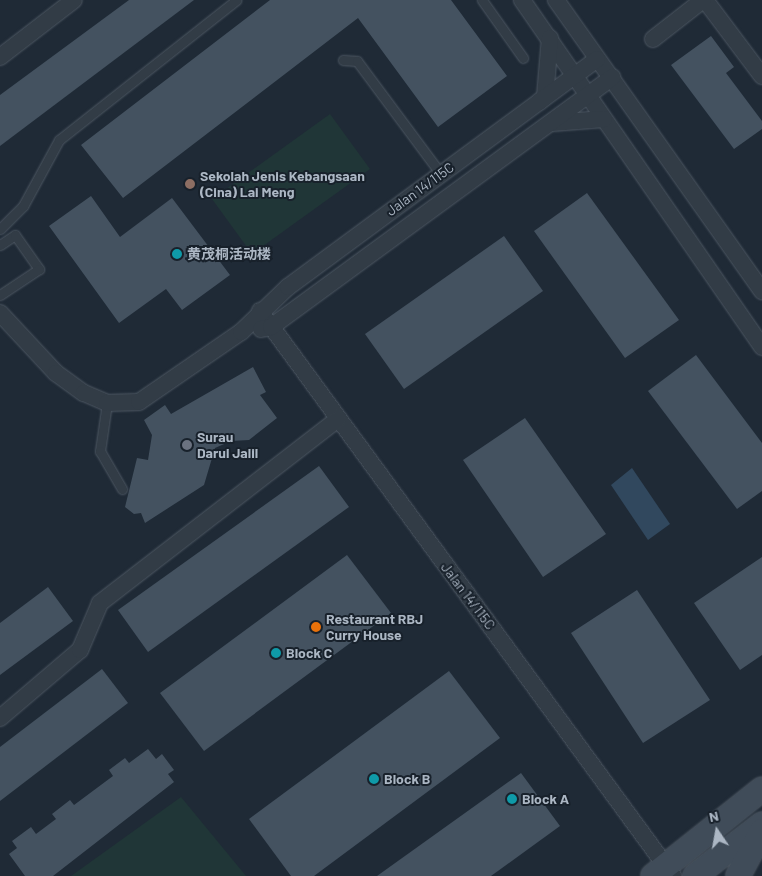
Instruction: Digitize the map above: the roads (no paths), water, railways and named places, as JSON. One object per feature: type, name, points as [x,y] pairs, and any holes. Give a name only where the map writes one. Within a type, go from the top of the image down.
[{"type":"main road","points":[[664,872],[762,789]]},
{"type":"main road","points":[[695,876],[762,824]]},
{"type":"main road","points":[[738,876],[762,831]]},
{"type":"street","points":[[0,57],[74,0]]},
{"type":"street","points":[[522,0],[576,75],[604,119],[762,347]]},
{"type":"street","points":[[556,0],[762,291]]},
{"type":"street","points":[[653,39],[704,0],[762,76]]},
{"type":"street","points":[[533,106],[545,97],[550,38]]},
{"type":"street","name":"Jalan 14/115C","points":[[597,59],[260,311],[664,872]]},
{"type":"street","name":"Jalan 14/115C","points":[[271,327],[612,77]]},
{"type":"street","points":[[550,123],[604,119]]},
{"type":"street","points":[[0,313],[56,374],[84,393],[108,402],[124,405],[154,394],[241,332],[260,311]]},
{"type":"street","points":[[241,332],[271,327]]},
{"type":"street","points":[[0,718],[80,650],[100,602],[338,419]]},
{"type":"lane","points":[[0,229],[23,206],[59,140],[236,0]]},
{"type":"lane","points":[[482,0],[523,58]]},
{"type":"lane","points":[[343,60],[357,60],[441,174]]},
{"type":"lane","points":[[0,245],[15,235],[39,268],[0,295]]},
{"type":"lane","points":[[108,402],[100,451],[122,489]]},
{"type":"water","points":[[632,468],[670,524],[648,540],[611,485]]},
{"type":"place","name":"Sekolah Jenis Kebangsaan (Cina) Lai Meng","points":[[190,184]]},
{"type":"place","name":"黄茂桐活动楼","points":[[177,254]]},
{"type":"place","name":"Surau Darul Jalil","points":[[187,445]]},
{"type":"place","name":"Restaurant RBJ Curry House","points":[[316,627]]},
{"type":"place","name":"Block C","points":[[276,653]]},
{"type":"place","name":"Block B","points":[[374,779]]},
{"type":"place","name":"Block A","points":[[512,799]]}]
